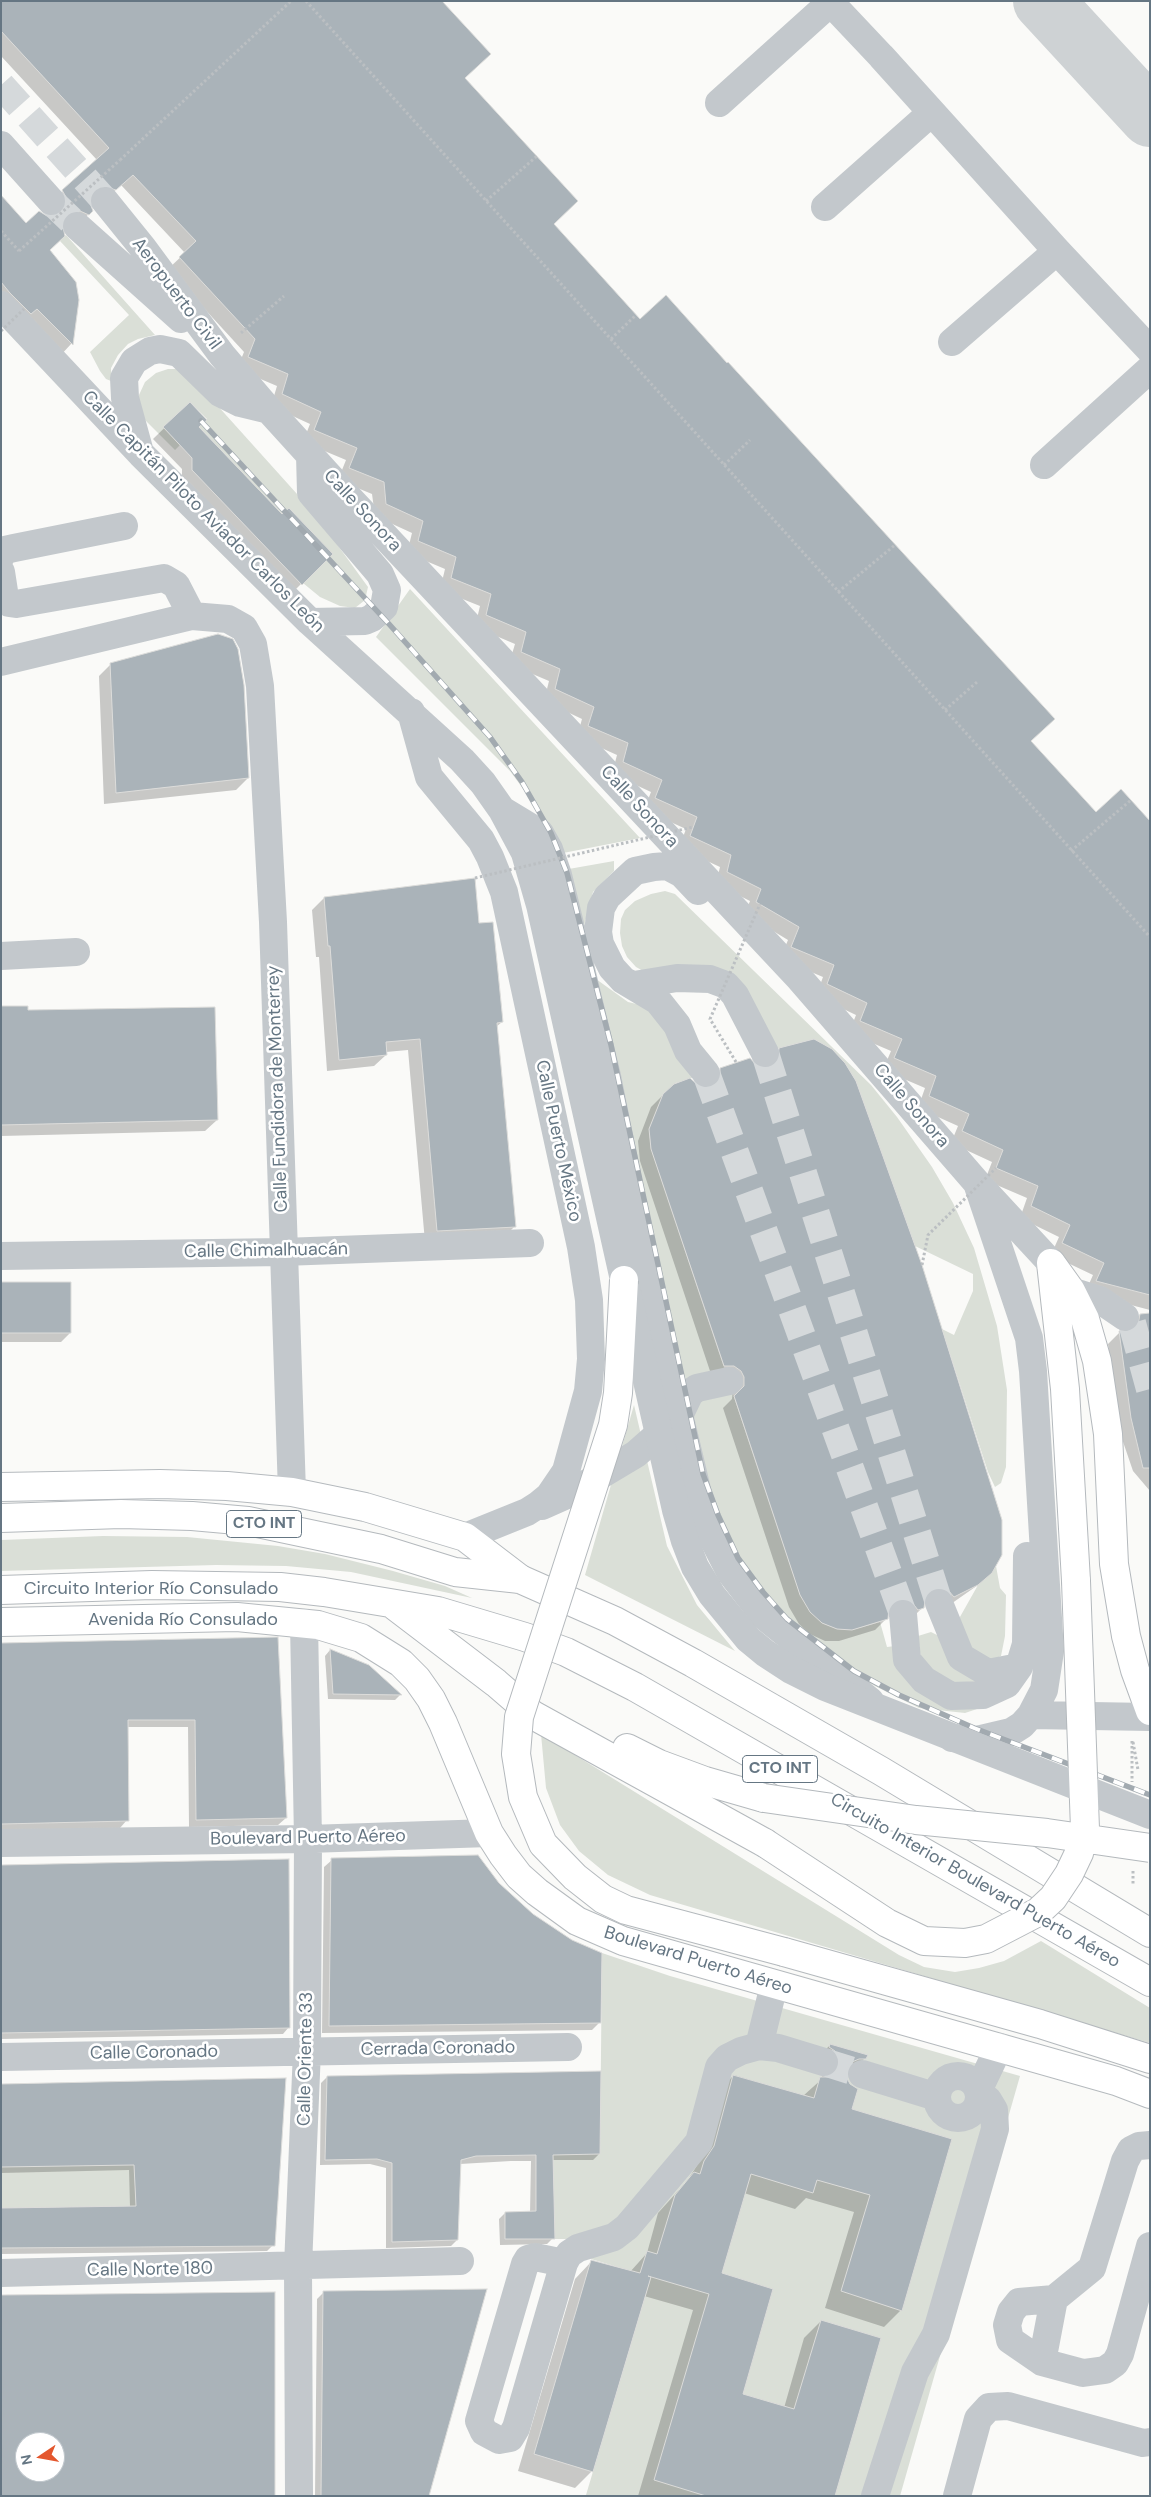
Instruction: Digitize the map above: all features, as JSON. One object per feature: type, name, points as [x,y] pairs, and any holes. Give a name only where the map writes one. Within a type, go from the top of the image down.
[{"type":"main road","points":[[1051,1263],[1071,1291],[1085,1319],[1101,1385],[1108,1434],[1114,1564],[1126,1636],[1135,1670],[1150,1711]]},
{"type":"main road","points":[[390,1602],[496,1683],[533,1715],[765,1843],[887,1923],[924,1941],[965,1943],[986,1939],[1038,1912],[1052,1898],[1069,1874],[1079,1853],[1085,1828],[1076,1581],[1065,1389],[1051,1263]]},
{"type":"main road","points":[[624,1280],[618,1393],[613,1425],[519,1717],[516,1754],[523,1797],[543,1844],[575,1877],[603,1899],[626,1910],[1040,2024],[1150,2059]]},
{"type":"main road","name":"CTO INT","points":[[1,1487],[160,1484],[227,1486],[292,1492],[366,1507],[465,1537],[520,1579],[615,1621],[693,1663],[881,1771],[1150,1933]]},
{"type":"main road","name":"CTO INT","points":[[1,1518],[121,1514],[192,1516],[248,1521],[381,1549],[455,1572],[520,1579]]},
{"type":"main road","name":"Circuito Interior Río Consulado","points":[[1,1590],[152,1585],[231,1586],[307,1590],[390,1602]]},
{"type":"main road","name":"Circuito Interior Boulevard Puerto Aéreo","points":[[390,1602],[484,1624],[566,1652],[692,1720],[1150,1982]]},
{"type":"main road","name":"Avenida Río Consulado","points":[[1,1622],[237,1617],[304,1623],[339,1630],[361,1638],[401,1662],[417,1679],[443,1723],[489,1833]]},
{"type":"main road","points":[[496,1683],[554,1707],[659,1764],[705,1781],[764,1798],[896,1818],[1047,1832],[1150,1848]]},
{"type":"main road","name":"Boulevard Puerto Aéreo","points":[[489,1833],[519,1876],[557,1908],[577,1921],[624,1941],[1116,2081],[1150,2094]]},
{"type":"street","points":[[719,103],[829,2],[881,56],[1057,251],[1150,350]]},
{"type":"street","points":[[825,207],[931,113]]},
{"type":"street","points":[[1,145],[51,200]]},
{"type":"street","name":"Aeropuerto Civil","points":[[104,201],[159,269],[222,355]]},
{"type":"street","name":"Aeropuerto Civil","points":[[76,226],[222,355]]},
{"type":"street","points":[[952,342],[1057,251]]},
{"type":"street","name":"Calle Capitán Piloto Aviador Carlos León","points":[[13,307],[141,454],[310,622],[462,760],[483,783],[502,810],[525,852],[676,1510],[695,1567],[712,1595],[748,1639],[791,1670],[825,1687],[1150,1814]]},
{"type":"street","points":[[141,454],[125,398],[124,378],[134,361],[150,351],[160,349],[179,353],[220,394],[240,404],[269,410]]},
{"type":"street","name":"Calle Sonora","points":[[222,355],[310,455],[800,979],[987,1175],[1051,1263]]},
{"type":"street","points":[[1044,465],[1150,369]]},
{"type":"street","points":[[310,455],[311,492],[380,574],[388,590],[384,607],[372,618],[364,621],[310,622]]},
{"type":"street","points":[[1,556],[5,550],[124,526]]},
{"type":"street","points":[[1,572],[5,598],[10,603],[16,604],[164,578],[176,586],[196,616]]},
{"type":"street","name":"Calle Fundidora de Monterrey","points":[[1,662],[196,616],[228,619],[244,628],[256,654],[260,686],[273,922],[292,1492]]},
{"type":"street","name":"Calle Puerto México","points":[[411,712],[429,777],[481,840],[504,892],[586,1273],[591,1359],[588,1391],[566,1471],[549,1496],[527,1512],[465,1537]]},
{"type":"street","points":[[502,810],[540,833],[549,849],[592,959],[607,1076],[654,1308],[699,1498],[707,1527],[719,1552],[747,1596],[764,1616],[868,1700],[890,1713],[956,1739],[977,1740],[1011,1732],[1022,1726],[1031,1715],[1045,1685],[1050,1651],[1029,1338],[987,1175]]},
{"type":"street","points":[[592,959],[598,932],[598,920],[607,897],[635,871],[667,866],[682,874],[751,950],[783,972],[800,979]]},
{"type":"street","points":[[1,956],[76,952]]},
{"type":"street","points":[[592,959],[612,968],[623,980],[658,1001],[677,1025],[688,1051],[706,1073]]},
{"type":"street","points":[[634,985],[677,978],[710,979],[726,985],[735,995],[765,1053]]},
{"type":"street","name":"Calle Chimalhuacán","points":[[1,1256],[283,1252],[530,1243]]},
{"type":"street","points":[[1071,1291],[1100,1300],[1125,1317]]},
{"type":"street","points":[[527,1512],[569,1494],[636,1454],[679,1416],[690,1393],[697,1388],[729,1381]]},
{"type":"street","points":[[903,1614],[907,1660],[924,1680],[951,1696],[983,1695],[1007,1684],[1019,1667],[1026,1644],[1027,1561],[1032,1493],[1038,1464]]},
{"type":"street","points":[[939,1603],[961,1658],[988,1673],[1019,1667]]},
{"type":"street","name":"Calle Oriente 33","points":[[299,2496],[298,2266],[307,2050],[308,1839],[304,1623]]},
{"type":"street","points":[[1031,1715],[1141,1724]]},
{"type":"street","name":"Boulevard Puerto Aéreo","points":[[1,1843],[308,1839],[489,1833]]},
{"type":"street","points":[[759,2046],[774,1985]]},
{"type":"street","points":[[564,2263],[536,2257],[528,2259],[525,2264],[479,2421],[484,2432],[500,2440],[510,2438],[516,2428],[568,2254],[578,2248],[614,2237],[627,2228],[699,2142],[719,2067],[727,2058],[741,2051],[759,2046],[778,2048],[824,2062]]},
{"type":"street","name":"Cerrada Coronado","points":[[307,2050],[568,2047]]},
{"type":"street","points":[[962,2118],[975,2110],[978,2093],[999,2047]]},
{"type":"street","name":"Calle Coronado","points":[[1,2056],[307,2050]]},
{"type":"street","points":[[862,2074],[937,2097]]},
{"type":"street","points":[[875,2496],[914,2372],[936,2334],[986,2166],[995,2129],[994,2110],[988,2100],[978,2093],[974,2083],[959,2076],[944,2082],[937,2097],[939,2106],[944,2113],[953,2118],[962,2118],[977,2126],[981,2135],[986,2166]]},
{"type":"street","points":[[1150,2145],[1139,2146],[1131,2150],[1125,2161],[1092,2268],[1054,2299],[1019,2302],[1011,2312],[1007,2330],[1010,2340],[1042,2362],[1083,2373],[1105,2370],[1115,2363],[1120,2354],[1150,2246]]},
{"type":"street","name":"Calle Norte 180","points":[[1,2273],[460,2261]]},
{"type":"street","points":[[1042,2362],[1054,2299]]},
{"type":"street","points":[[957,2496],[978,2420],[989,2407],[1008,2406],[1143,2443],[1150,2442]]},
{"type":"path","points":[[1,231],[19,251],[291,1]]},
{"type":"path","points":[[306,1],[1150,937]]},
{"type":"path","points":[[486,201],[537,156]]},
{"type":"path","points":[[241,333],[284,296]]},
{"type":"path","points":[[1,331],[13,307]]},
{"type":"path","points":[[611,340],[636,315]]},
{"type":"path","points":[[724,465],[750,440]]},
{"type":"path","points":[[838,592],[895,545]]},
{"type":"path","points":[[945,710],[977,682]]},
{"type":"path","points":[[1072,851],[1131,800]]},
{"type":"path","points":[[475,878],[693,827]]},
{"type":"path","points":[[736,1062],[710,1020],[760,904]]},
{"type":"path","points":[[922,1265],[928,1235],[987,1175]]},
{"type":"path","points":[[1138,1770],[1141,1724]]},
{"type":"shaded area","points":[[66,235],[155,335],[138,339],[128,344],[118,355],[111,368],[111,381],[106,379],[100,371],[90,352],[129,315],[60,241]]},
{"type":"shaded area","points":[[168,369],[180,369],[190,375],[315,514],[368,587],[365,600],[355,608],[340,606],[320,597],[292,574],[323,544],[289,508],[282,514],[199,427],[207,419],[190,402],[163,427],[180,445],[175,450],[143,418],[139,406],[139,395],[145,382],[156,373]]},
{"type":"shaded area","points":[[410,589],[640,838],[558,854],[535,805],[510,771],[376,637]]},
{"type":"shaded area","points":[[614,861],[614,871],[593,892],[584,926],[563,870]]},
{"type":"shaded area","points":[[665,891],[675,894],[871,1085],[897,1117],[932,1167],[953,1203],[974,1248],[997,1326],[1007,1390],[1006,1467],[1001,1483],[995,1487],[988,1472],[942,1329],[954,1335],[973,1291],[973,1274],[915,1246],[856,1081],[845,1063],[832,1049],[814,1039],[772,1050],[745,1001],[645,972],[636,967],[627,957],[622,946],[620,933],[621,919],[625,910],[635,901],[651,894]]},
{"type":"shaded area","points":[[596,979],[628,1002],[658,1009],[701,1075],[676,1083],[663,1094],[649,1129],[651,1149],[800,1595],[822,1623],[837,1629],[852,1630],[880,1622],[887,1647],[895,1646],[901,1665],[992,1704],[965,1713],[919,1708],[857,1677],[830,1657],[762,1596],[736,1560],[714,1515],[594,980]]},
{"type":"shaded area","points":[[634,1405],[667,1546],[697,1605],[735,1651],[585,1575]]},
{"type":"shaded area","points":[[103,1536],[187,1537],[278,1546],[325,1554],[393,1571],[445,1586],[472,1598],[351,1572],[286,1566],[216,1565],[1,1571],[1,1540]]},
{"type":"shaded area","points":[[996,1566],[1000,1588],[1006,1595],[1005,1636],[1001,1656],[992,1660],[969,1652],[956,1624],[978,1585]]},
{"type":"shaded area","points":[[931,1632],[939,1636],[981,1682],[958,1685],[922,1668],[918,1636]]},
{"type":"shaded area","points":[[541,1734],[899,1955],[924,1967],[955,1972],[979,1968],[1004,1961],[1041,1941],[1150,2008],[1150,2043],[650,1895],[608,1875],[579,1851],[560,1825],[546,1788]]},
{"type":"shaded area","points":[[602,1953],[670,1976],[1020,2076],[900,2496],[586,2495],[651,2277],[591,2259],[599,2239],[555,2239],[553,2155],[600,2154]]},
{"type":"shaded area","points":[[134,2164],[136,2206],[1,2208],[1,2167]]},
{"type":"building","points":[[1,1],[442,1],[491,54],[465,78],[578,201],[554,224],[640,319],[666,295],[728,362],[1055,719],[1031,741],[1096,812],[1121,789],[1150,821],[1150,1295],[1096,1281],[1104,1263],[1062,1243],[1070,1225],[1031,1206],[1038,1186],[996,1168],[1003,1150],[962,1131],[969,1114],[929,1096],[936,1076],[894,1058],[902,1039],[860,1021],[867,1003],[827,984],[834,965],[791,947],[799,927],[756,902],[761,889],[727,872],[731,855],[690,836],[697,817],[655,798],[662,780],[623,762],[628,743],[588,726],[594,707],[555,689],[560,669],[521,652],[526,632],[486,615],[491,594],[451,578],[456,557],[418,541],[423,521],[386,504],[384,482],[349,468],[357,448],[314,430],[321,412],[282,394],[288,374],[248,357],[255,339],[179,257],[196,241],[133,175],[116,190],[103,186],[95,189],[90,196],[93,211],[89,215],[80,211],[72,211],[66,215],[62,223],[65,236],[50,250],[76,282],[79,300],[73,345],[37,309],[31,314],[10,293],[1,282],[1,195],[26,223],[39,211],[47,216],[55,216],[62,212],[66,205],[66,197],[62,190],[109,148],[1,31]]},
{"type":"building","points":[[190,402],[207,420],[199,427],[282,514],[289,508],[333,554],[302,585],[192,470],[192,458],[163,427]]},
{"type":"building","points":[[218,634],[233,639],[238,649],[244,685],[249,778],[116,793],[110,663]]},
{"type":"building","points":[[475,878],[479,923],[493,922],[503,1022],[497,1023],[516,1227],[437,1231],[420,1039],[386,1042],[387,1055],[339,1060],[324,897]]},
{"type":"building","points":[[1,1006],[28,1006],[28,1010],[215,1007],[218,1120],[1,1125]]},
{"type":"building","points":[[814,1039],[832,1049],[845,1063],[856,1081],[922,1265],[1002,1520],[1002,1555],[992,1573],[978,1585],[954,1597],[948,1590],[934,1588],[926,1594],[924,1608],[918,1610],[910,1600],[901,1599],[889,1607],[888,1619],[852,1630],[837,1629],[822,1623],[810,1612],[800,1595],[734,1396],[744,1386],[744,1377],[741,1371],[734,1366],[724,1366],[651,1149],[649,1129],[663,1094],[674,1084],[690,1078],[700,1087],[709,1088],[716,1085],[720,1079],[720,1068],[750,1058],[757,1066],[764,1069],[772,1067],[778,1061],[779,1048]]},
{"type":"building","points":[[1,1282],[71,1282],[71,1333],[1,1333]]},
{"type":"building","points":[[1150,1313],[1150,1468],[1143,1468],[1131,1418],[1119,1331],[1132,1331],[1138,1325],[1140,1314]]},
{"type":"building","points":[[278,1637],[287,1818],[196,1820],[195,1720],[128,1720],[129,1821],[1,1824],[1,1643]]},
{"type":"building","points":[[330,1649],[369,1665],[402,1695],[333,1694]]},
{"type":"building","points":[[478,1855],[499,1883],[533,1914],[572,1940],[602,1953],[601,2023],[329,2026],[331,1858]]},
{"type":"building","points":[[289,1859],[290,2028],[1,2033],[1,1865]]},
{"type":"building","points":[[830,2044],[868,2055],[866,2059],[852,2062],[847,2070],[847,2078],[850,2084],[858,2089],[852,2109],[952,2139],[902,2311],[841,2291],[870,2195],[817,2180],[813,2193],[751,2174],[722,2273],[773,2289],[743,2394],[794,2409],[821,2320],[881,2338],[835,2496],[706,2496],[654,2480],[709,2294],[648,2276],[651,2277],[593,2472],[534,2454],[591,2260],[640,2273],[647,2251],[657,2254],[675,2195],[694,2172],[700,2174],[704,2161],[714,2146],[733,2075],[814,2098],[820,2077],[828,2077],[834,2074],[839,2067],[839,2058],[835,2051],[829,2047]]},
{"type":"building","points":[[601,2071],[600,2154],[553,2155],[555,2239],[505,2239],[505,2212],[536,2211],[536,2155],[476,2156],[461,2160],[458,2240],[392,2242],[392,2163],[377,2159],[325,2160],[327,2076]]},
{"type":"building","points":[[286,2078],[275,2246],[1,2248],[1,2208],[136,2206],[134,2165],[1,2167],[1,2084]]},
{"type":"building","points":[[487,2289],[429,2496],[321,2496],[323,2291]]},
{"type":"building","points":[[275,2292],[275,2496],[1,2496],[1,2295]]},
{"type":"taxiway","points":[[1043,1],[1150,117]]},
{"type":"tunnel","points":[[1,85],[105,201]]},
{"type":"tunnel","points":[[51,201],[77,226]]},
{"type":"tunnel","points":[[765,1053],[939,1603]]},
{"type":"tunnel","points":[[706,1073],[903,1614]]},
{"type":"tunnel","points":[[1132,1323],[1150,1389]]},
{"type":"tunnel","points":[[824,2062],[862,2074]]},
{"type":"railway","points":[[201,421],[389,624],[490,737],[522,782],[551,833],[567,873],[611,1045],[703,1474],[718,1515],[738,1558],[763,1592],[787,1619],[854,1671],[899,1695],[974,1728],[1150,1795]]}]
